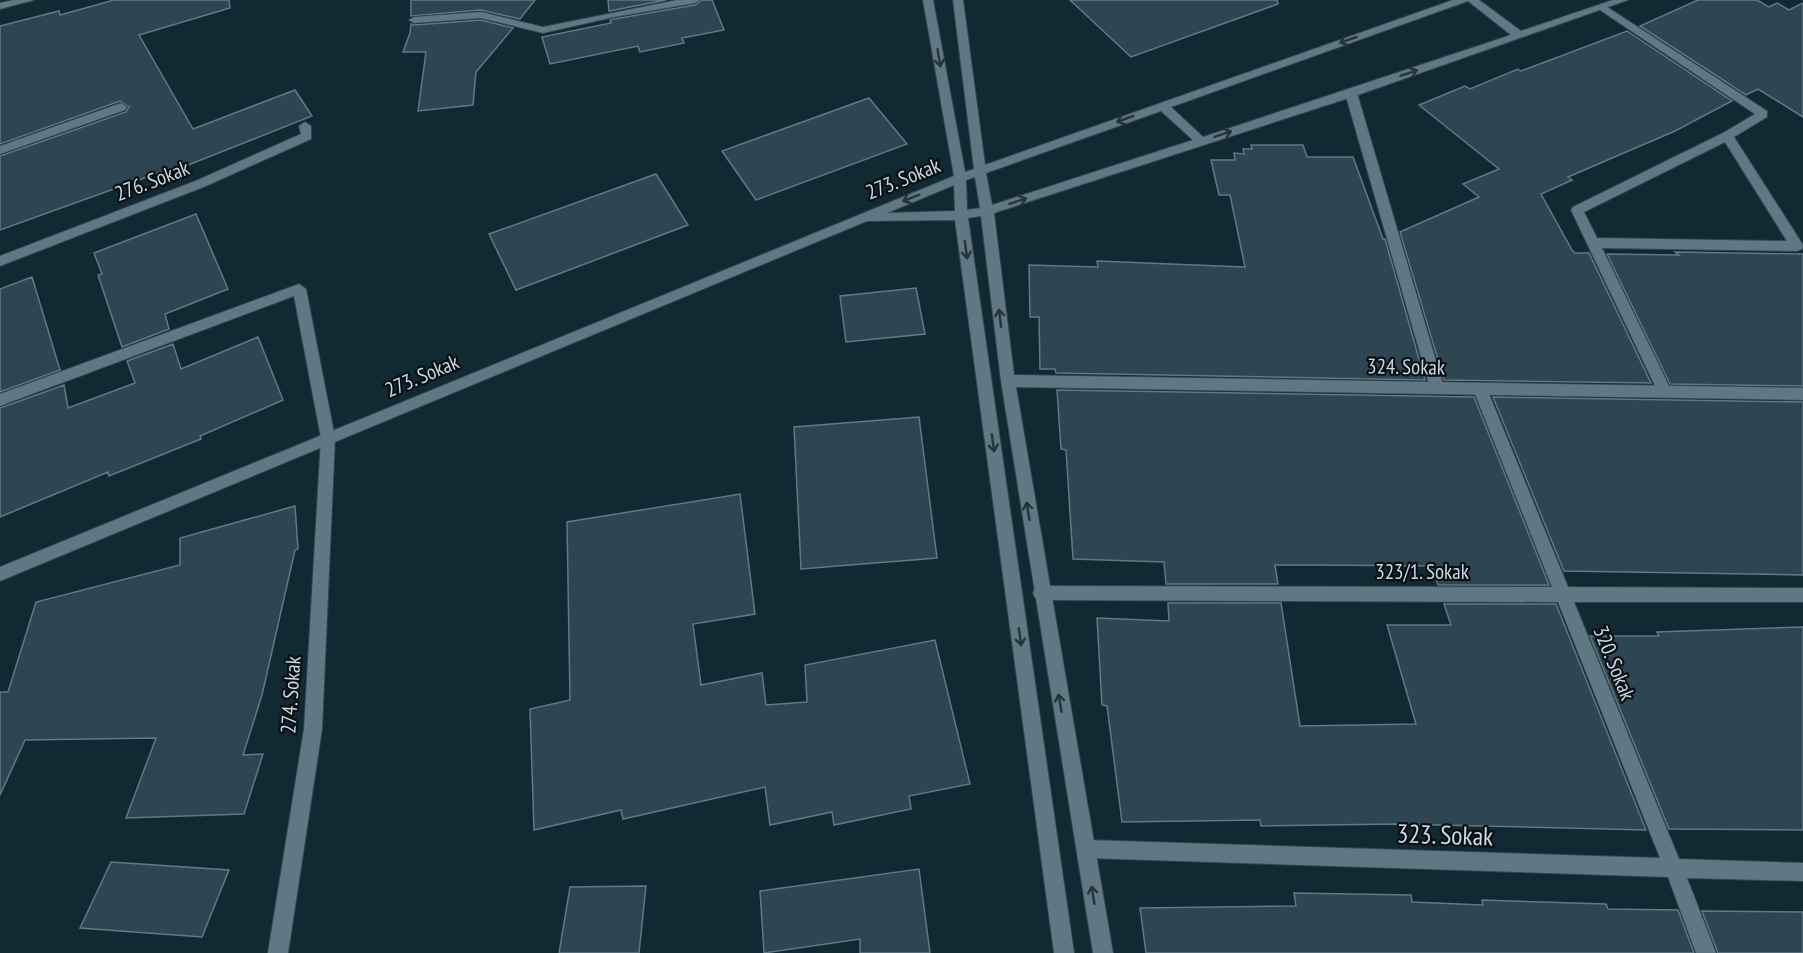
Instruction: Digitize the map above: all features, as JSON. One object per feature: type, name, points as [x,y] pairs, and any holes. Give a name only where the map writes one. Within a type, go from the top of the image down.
[{"type":"street","points":[[0,6],[29,0]]},
{"type":"street","points":[[414,20],[481,15],[543,30],[614,14],[695,0]]},
{"type":"street","points":[[928,0],[960,178],[961,215],[1064,953]]},
{"type":"street","points":[[958,0],[1008,381],[1041,593],[1103,953]]},
{"type":"street","name":"273. Sokak","points":[[0,574],[960,178],[1463,0]]},
{"type":"street","points":[[1472,0],[1520,36]]},
{"type":"street","name":"273. Sokak","points":[[862,219],[961,215],[987,211],[1352,93],[1623,0]]},
{"type":"street","points":[[1604,8],[1763,114],[1727,136],[1577,210],[1665,392]]},
{"type":"street","points":[[1352,93],[1437,388]]},
{"type":"street","points":[[1163,106],[1201,141]]},
{"type":"street","points":[[0,150],[121,107]]},
{"type":"street","name":"276. Sokak","points":[[0,261],[202,183],[307,136],[304,126]]},
{"type":"street","points":[[1727,136],[1800,247]]},
{"type":"street","points":[[1593,243],[1800,247]]},
{"type":"street","name":"274. Sokak","points":[[0,400],[299,289],[328,438],[313,729],[278,953]]},
{"type":"street","name":"324. Sokak","points":[[1008,381],[1803,394]]},
{"type":"street","name":"320. Sokak","points":[[1480,389],[1674,868],[1706,953]]},
{"type":"street","name":"323/1. Sokak","points":[[1041,593],[1803,595]]},
{"type":"street","name":"323. Sokak","points":[[1086,849],[1803,872]]},
{"type":"building","points":[[114,0],[229,0],[230,8],[139,35],[193,129],[295,90],[312,116],[173,171],[172,168],[0,230],[0,156],[126,112],[129,107],[120,101],[0,144],[0,26],[59,11],[60,15]]},
{"type":"building","points":[[411,0],[535,0],[520,19],[481,10],[411,16]]},
{"type":"building","points":[[608,0],[666,0],[609,11]]},
{"type":"building","points":[[702,0],[712,0],[724,30],[682,38],[684,43],[640,52],[638,46],[550,64],[542,37],[611,23],[610,20],[614,19],[695,5]]},
{"type":"building","points":[[1070,0],[1277,0],[1278,4],[1131,57]]},
{"type":"building","points":[[1698,0],[1757,0],[1769,7],[1777,3],[1789,10],[1803,3],[1803,117],[1758,89],[1746,95],[1640,26]]},
{"type":"building","points":[[481,20],[513,28],[476,72],[473,105],[418,111],[426,52],[403,52],[411,24]]},
{"type":"building","points":[[1627,31],[1732,101],[1675,131],[1568,177],[1572,180],[1541,194],[1572,250],[1575,253],[1589,253],[1651,383],[1444,380],[1400,232],[1479,197],[1463,184],[1499,169],[1419,105],[1465,86],[1470,89],[1518,69],[1521,71]]},
{"type":"building","points":[[869,98],[907,144],[756,200],[722,151]]},
{"type":"building","points":[[1251,145],[1303,145],[1307,157],[1353,157],[1383,239],[1385,239],[1425,380],[1056,373],[1055,369],[1040,369],[1039,317],[1030,317],[1029,265],[1098,267],[1097,261],[1245,267],[1230,195],[1219,195],[1211,160],[1235,160],[1234,153],[1244,154],[1243,149],[1252,149]]},
{"type":"building","points":[[656,174],[688,225],[516,290],[489,234]]},
{"type":"building","points":[[196,214],[228,289],[165,314],[169,329],[122,347],[98,275],[102,274],[94,253]]},
{"type":"building","points":[[1675,252],[1803,254],[1803,386],[1670,384],[1607,254],[1679,255]]},
{"type":"building","points":[[32,277],[60,370],[0,392],[0,289]]},
{"type":"building","points":[[916,288],[925,334],[846,342],[840,296]]},
{"type":"building","points":[[258,337],[283,400],[200,436],[201,439],[109,476],[108,472],[0,517],[0,408],[64,385],[68,408],[135,383],[127,361],[173,344],[181,369]]},
{"type":"building","points":[[1057,390],[1474,397],[1549,585],[1438,585],[1432,566],[1315,565],[1275,565],[1278,584],[1166,584],[1164,562],[1073,559],[1066,450],[1061,449]]},
{"type":"building","points":[[1493,397],[1803,402],[1803,575],[1564,571]]},
{"type":"building","points":[[919,417],[937,558],[801,569],[794,427]]},
{"type":"building","points":[[740,494],[755,614],[693,624],[701,685],[762,673],[766,705],[807,702],[805,665],[935,640],[970,784],[909,796],[911,809],[834,825],[832,812],[770,825],[765,787],[623,819],[621,810],[534,830],[530,709],[570,700],[567,522]]},
{"type":"building","points":[[295,506],[298,549],[295,550],[262,695],[243,755],[263,754],[244,814],[126,818],[156,738],[25,740],[0,795],[0,692],[8,692],[36,602],[180,565],[180,538]]},
{"type":"building","points":[[1168,603],[1281,603],[1300,726],[1416,724],[1387,625],[1451,625],[1444,604],[1556,604],[1646,830],[1396,824],[1261,826],[1260,820],[1122,822],[1107,706],[1102,705],[1097,618],[1169,621]]},
{"type":"building","points":[[1803,627],[1803,830],[1669,829],[1590,636],[1659,636],[1657,632]]},
{"type":"building","points":[[111,862],[229,870],[202,937],[80,928]]},
{"type":"building","points":[[919,869],[930,953],[860,953],[860,939],[764,953],[760,891]]},
{"type":"building","points":[[646,886],[639,953],[559,953],[570,887]]},
{"type":"building","points":[[1294,893],[1411,895],[1412,902],[1483,905],[1482,900],[1606,904],[1608,909],[1678,910],[1694,953],[1146,953],[1140,908],[1296,906]]},
{"type":"building","points":[[1702,911],[1803,912],[1803,953],[1718,953]]}]
